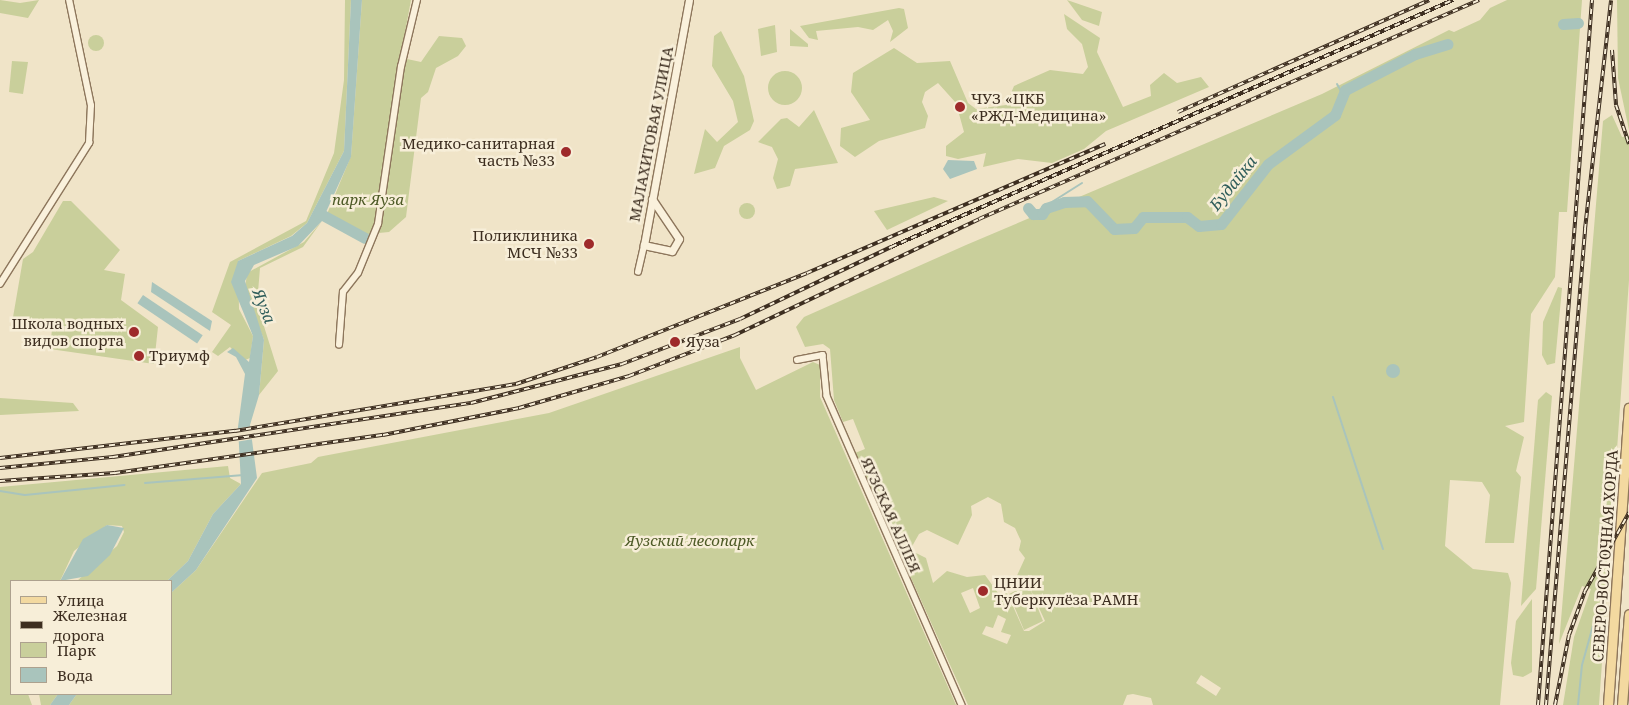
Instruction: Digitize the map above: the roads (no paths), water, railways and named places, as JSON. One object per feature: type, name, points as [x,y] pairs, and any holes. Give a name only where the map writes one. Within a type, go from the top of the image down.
[{"type":"main road","name":"СЕВЕРО-ВОСТОЧНАЯ ХОРДА","points":[[1608,705],[1629,408]]},
{"type":"main road","name":"СЕВЕРО-ВОСТОЧНАЯ ХОРДА","points":[[1622,705],[1629,614]]},
{"type":"street","points":[[0,284],[89,143],[91,106],[69,0]]},
{"type":"street","points":[[338,345],[343,292],[358,273],[372,242],[401,67],[417,0]]},
{"type":"street","name":"МАЛАХИТОВАЯ УЛИЦА","points":[[638,272],[689,0]]},
{"type":"street","points":[[644,245],[672,251],[679,239],[652,199]]},
{"type":"street","name":"ЯУЗСКАЯ АЛЛЕЯ","points":[[797,360],[823,355],[826,396],[962,705]]},
{"type":"water","points":[[351,0],[362,0],[351,157],[322,221],[298,246],[254,265],[245,281],[264,340],[259,395],[250,425],[257,478],[196,570],[172,592],[172,580],[168,580],[188,561],[213,514],[241,484],[238,427],[245,374],[236,357],[227,352],[233,348],[249,362],[253,336],[231,282],[238,261],[292,236],[307,223],[344,151]]},
{"type":"water","points":[[948,160],[974,161],[977,169],[950,179],[943,169]]},
{"type":"water","points":[[152,282],[212,321],[210,331],[151,292]]},
{"type":"water","points":[[143,295],[203,335],[197,344],[137,303]]},
{"type":"water","points":[[1390,364],[1396,364],[1400,371],[1396,378],[1390,378],[1386,374],[1386,368]]},
{"type":"water","points":[[107,525],[124,528],[110,555],[88,576],[61,580],[83,539]]},
{"type":"water","points":[[57,695],[76,695],[69,705],[50,705]]},
{"type":"waterway","name":"Будайка","points":[[1563,24],[1578,23]]},
{"type":"waterway","name":"Будайка","points":[[1028,208],[1033,214],[1042,214],[1046,208],[1064,202],[1087,201],[1114,229],[1134,228],[1143,217],[1187,217],[1199,226],[1221,224],[1268,164],[1335,115],[1345,90],[1415,54],[1447,44]]},
{"type":"waterway","points":[[1337,84],[1342,93]]},
{"type":"waterway","points":[[1033,214],[1082,183]]},
{"type":"waterway","name":"Будайка","points":[[319,213],[365,238]]},
{"type":"waterway","points":[[1333,397],[1383,549]]},
{"type":"waterway","points":[[145,483],[244,475]]},
{"type":"waterway","points":[[0,491],[25,495],[124,485]]},
{"type":"waterway","points":[[1578,705],[1582,665],[1596,615]]},
{"type":"railway","points":[[1178,112],[1429,0]]},
{"type":"railway","points":[[0,468],[113,457],[471,403],[622,364],[740,319],[891,247],[1453,0]]},
{"type":"railway","points":[[0,481],[115,473],[383,435],[519,408],[629,376],[735,335],[979,219],[1479,0]]},
{"type":"railway","points":[[1538,705],[1592,0]]},
{"type":"railway","points":[[1546,705],[1585,229],[1611,0]]},
{"type":"railway","points":[[1612,50],[1616,105],[1629,144]]},
{"type":"railway","points":[[0,458],[235,431],[516,384],[597,357],[807,273],[1105,144]]},
{"type":"railway","points":[[1555,705],[1569,635],[1585,591],[1629,513]]},
{"type":"place","name":"ЧУЗ «ЦКБ «РЖД-Медицина»","points":[[960,107]]},
{"type":"place","name":"Медико-санитарная часть №33","points":[[566,152]]},
{"type":"place","name":"Поликлиника МСЧ №33","points":[[589,244]]},
{"type":"place","name":"Школа водных видов спорта","points":[[134,332]]},
{"type":"place","name":"Яуза","points":[[675,342]]},
{"type":"place","name":"Триумф","points":[[139,356]]},
{"type":"place","name":"ЦНИИ Туберкулёза РАМН","points":[[983,591]]},
{"type":"park label","name":"парк Яуза","points":[[368,200]]},
{"type":"park label","name":"Яузский лесопарк","points":[[690,541]]}]
